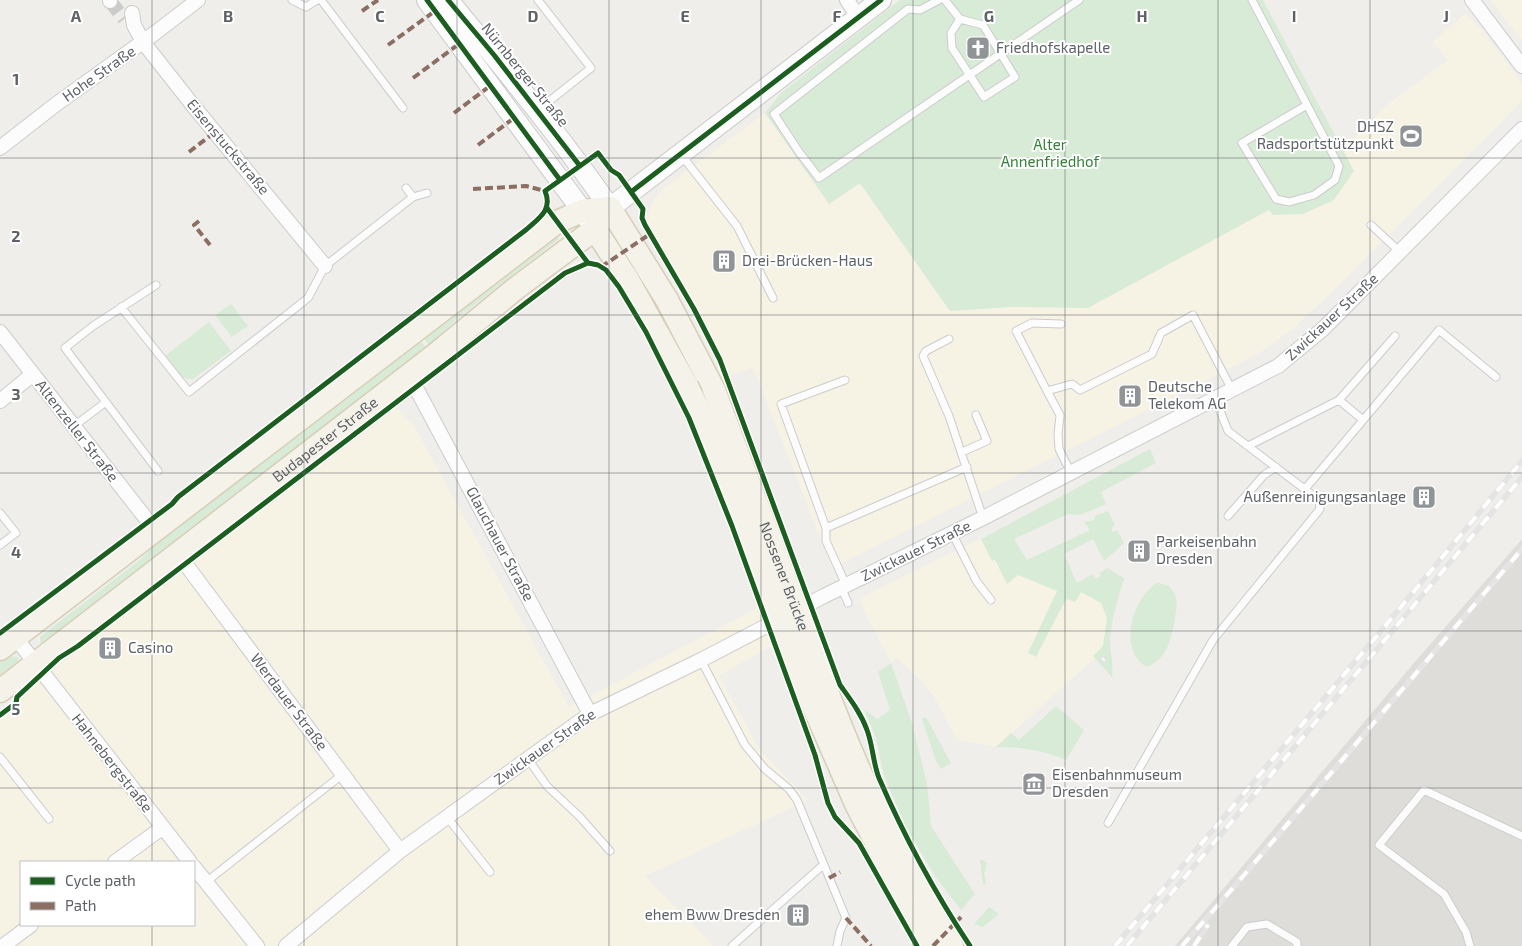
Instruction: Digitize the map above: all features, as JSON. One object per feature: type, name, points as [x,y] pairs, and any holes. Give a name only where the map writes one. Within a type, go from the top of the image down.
[{"type":"main road","points":[[427,0],[595,230]]},
{"type":"main road","points":[[8,643],[532,240],[557,222],[582,211],[610,208],[881,0]]},
{"type":"main road","name":"Nürnberger Straße","points":[[454,4],[538,110],[610,208]]},
{"type":"main road","name":"Budapester Straße","points":[[0,691],[435,356],[515,289],[595,230],[610,208]]},
{"type":"main road","name":"Nossener Brücke","points":[[610,208],[667,300],[714,390],[856,806],[917,904],[952,946]]},
{"type":"main road","name":"Nossener Brücke","points":[[595,230],[632,287],[687,386],[816,688]]},
{"type":"main road","name":"Nossener Brücke","points":[[917,904],[931,946]]},
{"type":"street","name":"Hohe Straße","points":[[0,148],[54,105],[143,42],[198,0]]},
{"type":"street","points":[[846,0],[858,17]]},
{"type":"street","points":[[1472,0],[1522,66]]},
{"type":"street","name":"Eisenstuckstraße","points":[[130,19],[143,42],[273,210],[325,266]]},
{"type":"street","name":"Zwickauer Straße","points":[[286,946],[400,851],[590,714],[701,660],[843,586],[983,518],[1278,366],[1324,329],[1522,129]]},
{"type":"street","name":"Altenzeller Straße","points":[[0,332],[155,530]]},
{"type":"street","points":[[0,401],[33,374]]},
{"type":"street","name":"Glauchauer Straße","points":[[407,376],[416,388],[590,714]]},
{"type":"street","name":"Werdauer Straße","points":[[178,554],[400,851]]},
{"type":"street","points":[[8,643],[35,664]]},
{"type":"street","name":"Hahnebergstraße","points":[[35,664],[189,861]]},
{"type":"street","points":[[116,861],[162,828]]},
{"type":"street","points":[[195,868],[257,946]]},
{"type":"street","points":[[3,946],[30,926]]},
{"type":"lane","points":[[292,0],[306,7],[316,0]]},
{"type":"lane","points":[[321,0],[403,108]]},
{"type":"lane","points":[[538,0],[591,68],[538,110]]},
{"type":"lane","points":[[939,0],[920,10],[908,9],[774,114],[819,178],[1080,0]]},
{"type":"lane","points":[[945,0],[960,19],[982,25],[1015,77],[984,97],[952,48],[951,33],[960,19]]},
{"type":"lane","points":[[1252,0],[1339,166],[1335,180],[1314,195],[1289,202],[1276,199],[1242,144],[1307,105]]},
{"type":"lane","points":[[680,154],[737,226],[773,298]]},
{"type":"lane","points":[[406,188],[413,197]]},
{"type":"lane","points":[[122,307],[189,392],[308,298],[325,266],[413,197],[428,193]]},
{"type":"lane","points":[[1371,225],[1400,252]]},
{"type":"lane","points":[[156,285],[65,348],[158,471]]},
{"type":"lane","points":[[1047,391],[1072,384],[1080,390],[1152,354],[1161,333],[1193,315],[1232,390]]},
{"type":"lane","points":[[1061,324],[1032,323],[1016,331],[1060,415],[1059,449],[1071,473]]},
{"type":"lane","points":[[1305,489],[1439,330],[1496,377]]},
{"type":"lane","points":[[1248,446],[1340,400],[1396,336]]},
{"type":"lane","points":[[949,339],[926,351],[923,356],[949,416],[983,518]]},
{"type":"lane","points":[[844,380],[781,404],[826,528],[826,541],[848,603]]},
{"type":"lane","points":[[1108,823],[1212,640],[1320,509],[1319,500],[1228,432],[1216,398]]},
{"type":"lane","points":[[1340,400],[1363,420]]},
{"type":"lane","points":[[74,426],[106,402]]},
{"type":"lane","points":[[962,452],[987,441],[976,415]]},
{"type":"lane","points":[[826,528],[967,467]]},
{"type":"lane","points":[[1228,516],[1264,475],[1276,467]]},
{"type":"lane","points":[[0,513],[16,533],[0,545]]},
{"type":"lane","points":[[952,533],[977,582],[991,600]]},
{"type":"lane","points":[[701,660],[745,745],[765,769],[789,789],[797,800],[846,918],[837,946]]},
{"type":"lane","points":[[0,757],[49,819]]},
{"type":"lane","points":[[528,758],[547,786],[580,817],[610,851]]},
{"type":"lane","points":[[206,882],[343,774]]},
{"type":"lane","points":[[1470,946],[1466,932],[1444,894],[1378,845],[1424,790],[1522,836]]},
{"type":"lane","points":[[447,817],[490,872]]},
{"type":"lane","points":[[732,946],[823,865]]},
{"type":"lane","points":[[1232,946],[1248,927],[1267,924],[1297,942],[1296,946]]},
{"type":"shaded area","points":[[1490,0],[1522,0],[1522,40]]},
{"type":"shaded area","points":[[1466,13],[1485,34],[1522,83],[1522,101],[1295,327],[1264,350],[1223,372],[832,568],[753,367],[732,375],[648,223],[647,215],[652,203],[664,188],[765,113],[829,204],[859,183],[950,311],[1011,307],[1269,209],[1353,170],[1343,150],[1387,105],[1448,60],[1433,42]]},
{"type":"shaded area","points":[[397,408],[414,426],[569,707],[757,608],[771,646],[719,676],[761,752],[808,800],[645,876],[714,946],[0,946],[0,710]]},
{"type":"shaded area","points":[[986,536],[1022,565],[1111,602],[1105,649],[996,747],[956,739],[935,698],[922,682],[896,657],[891,663],[865,613],[860,598]]},
{"type":"shaded area","points":[[1522,539],[1522,946],[1175,946],[1414,663]]},
{"type":"green space","name":"Alter Annenfriedhof","points":[[900,0],[1263,0],[1354,171],[1334,200],[1303,214],[1273,215],[1269,210],[1088,308],[1011,307],[950,311],[860,183],[829,204],[765,113],[781,93]]},
{"type":"green space","points":[[555,233],[559,239],[460,316],[429,345],[422,336]]},
{"type":"green space","points":[[231,304],[248,326],[232,337],[215,315]]},
{"type":"green space","points":[[209,322],[231,351],[193,379],[184,378],[176,372],[165,356]]},
{"type":"green space","points":[[419,338],[426,348],[43,644],[40,642],[42,635],[141,559],[167,532],[352,390],[354,393],[356,391],[354,388]]},
{"type":"green space","points":[[1150,449],[1156,463],[1101,492],[1106,504],[1080,515],[1068,514],[1014,539],[1027,560],[1090,530],[1084,522],[1094,520],[1095,516],[1108,511],[1115,525],[1111,528],[1113,532],[1117,530],[1124,543],[1104,561],[1093,539],[1064,554],[1077,583],[1093,574],[1095,579],[1101,576],[1100,573],[1107,568],[1124,578],[1115,610],[1110,641],[1112,677],[1093,656],[1103,646],[1107,618],[1101,603],[1081,592],[1075,602],[1066,599],[1036,657],[1028,653],[1057,591],[1018,575],[1007,584],[995,560],[992,561],[981,539]]},
{"type":"green space","points":[[1157,583],[1168,585],[1172,589],[1177,608],[1172,633],[1164,653],[1147,667],[1138,659],[1132,649],[1131,625],[1141,600],[1148,590]]},
{"type":"green space","points":[[10,656],[18,657],[19,664],[4,678],[0,674],[0,660]]},
{"type":"green space","points":[[891,663],[912,723],[927,784],[931,826],[975,894],[961,910],[937,879],[907,830],[884,776],[876,738],[864,709],[877,719],[890,710],[878,672]]},
{"type":"green space","points":[[1056,706],[1084,730],[1066,760],[1032,750],[996,747],[1011,733],[1019,740]]},
{"type":"green space","points":[[926,717],[951,763],[941,769],[936,761],[922,719]]},
{"type":"green space","points":[[980,859],[987,863],[984,874],[986,884],[983,885]]},
{"type":"green space","points":[[989,907],[999,914],[983,927],[974,924]]},
{"type":"tunnel","points":[[110,1],[124,19]]},
{"type":"railway","points":[[1115,946],[1522,461]]},
{"type":"railway","points":[[1127,946],[1522,477]]},
{"type":"railway","points":[[1182,946],[1522,549]]},
{"type":"railway","points":[[1194,946],[1208,925]]},
{"type":"marked path","points":[[362,11],[378,0]]},
{"type":"marked path","points":[[388,45],[435,11]]},
{"type":"marked path","points":[[413,78],[459,44]]},
{"type":"marked path","points":[[454,113],[490,86]]},
{"type":"marked path","points":[[478,145],[514,118]]},
{"type":"marked path","points":[[189,152],[215,132]]},
{"type":"marked path","points":[[473,189],[526,186],[545,191]]},
{"type":"marked path","points":[[199,221],[194,225],[210,245]]},
{"type":"marked path","points":[[601,267],[650,234]]},
{"type":"marked path","points":[[829,878],[840,872]]},
{"type":"marked path","points":[[933,946],[961,917]]},
{"type":"marked path","points":[[846,918],[871,946]]},
{"type":"cycle path","points":[[427,0],[560,180]]},
{"type":"cycle path","points":[[448,0],[494,55],[580,166]]},
{"type":"cycle path","points":[[631,192],[881,0]]},
{"type":"cycle path","points":[[0,633],[172,504],[178,497],[527,229],[544,213],[547,203],[545,191],[598,153],[611,170],[619,175],[643,209],[642,218],[645,225],[694,309],[720,360],[840,685],[865,724],[879,778],[921,864],[970,946]]},
{"type":"cycle path","points":[[547,208],[588,263]]},
{"type":"cycle path","points":[[0,715],[16,703],[17,697],[59,658],[78,646],[565,273],[588,263],[598,265],[606,270],[619,287],[646,332],[689,418],[732,526],[815,755],[828,803],[835,817],[859,843],[917,946]]},
{"type":"place","name":"Friedhofskapelle","points":[[978,48]]},
{"type":"place","name":"DHSZ Radsportstützpunkt","points":[[1411,136]]},
{"type":"place","name":"Drei-Brücken-Haus","points":[[724,261]]},
{"type":"place","name":"Deutsche Telekom AG","points":[[1130,396]]},
{"type":"place","name":"Außenreinigungsanlage","points":[[1424,497]]},
{"type":"place","name":"Parkeisenbahn Dresden","points":[[1139,551]]},
{"type":"place","name":"Casino","points":[[110,648]]},
{"type":"place","name":"Eisenbahnmuseum Dresden","points":[[1034,784]]},
{"type":"place","name":"ehem Bww Dresden","points":[[798,915]]}]
